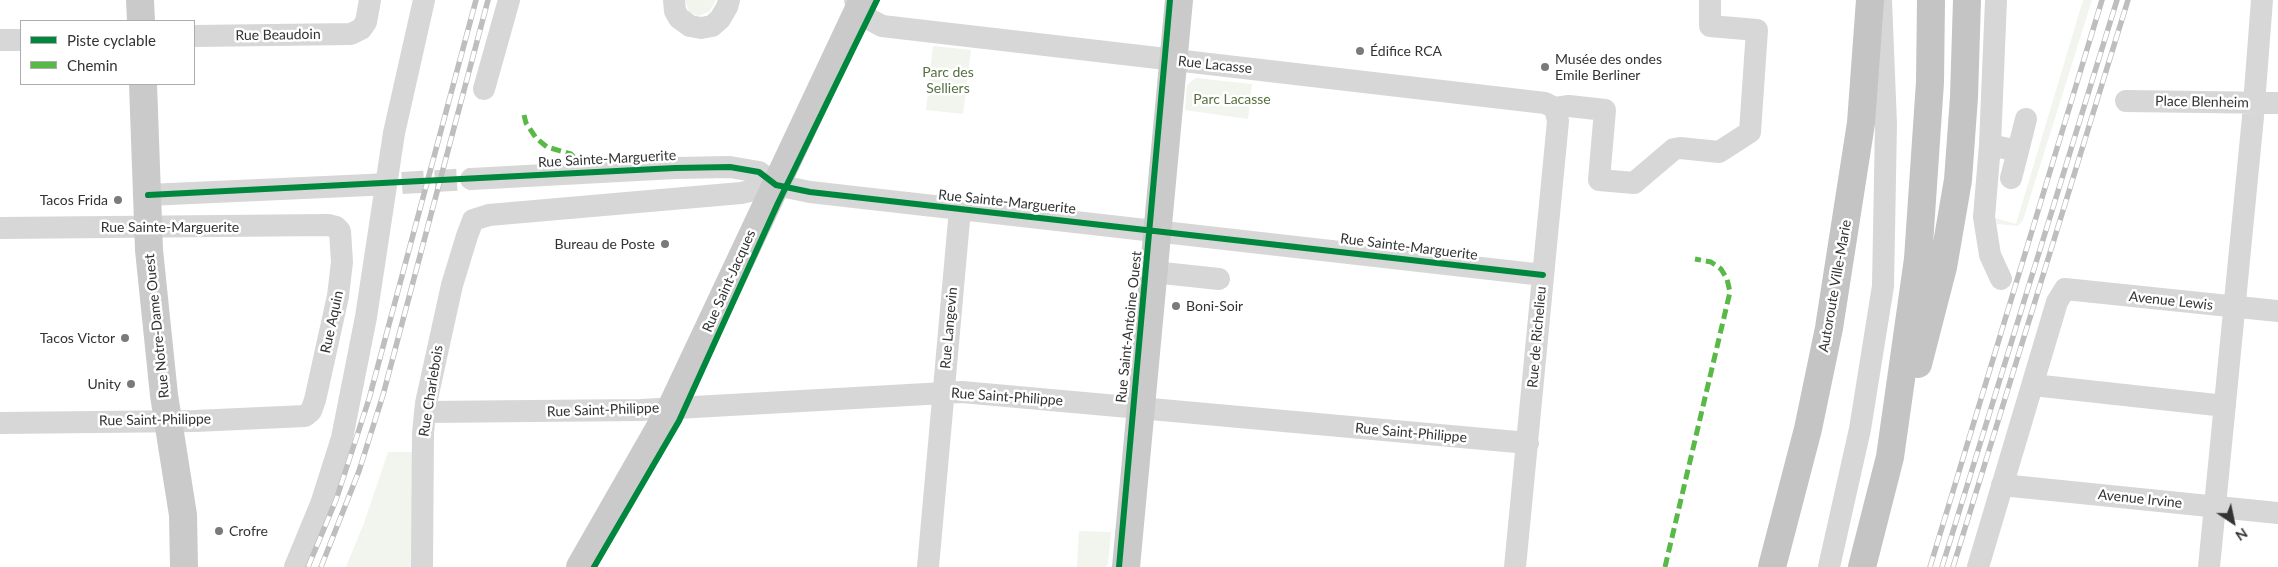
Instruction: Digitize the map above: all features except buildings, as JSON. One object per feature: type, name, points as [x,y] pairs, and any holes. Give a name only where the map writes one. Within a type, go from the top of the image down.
[{"type":"highway","name":"Autoroute Ville-Marie","points":[[1772,567],[1808,429],[1829,328],[1861,123],[1870,0]]},
{"type":"highway","points":[[1890,457],[1921,227],[1930,82],[1931,0]]},
{"type":"highway","points":[[1862,567],[1890,457],[1927,332],[1952,221],[1961,143],[1967,0]]},
{"type":"main road","points":[[140,0],[141,20]]},
{"type":"main road","name":"Rue Saint-Antoine Ouest","points":[[1126,567],[1178,0]]},
{"type":"main road","name":"Rue Saint-Jacques","points":[[580,567],[672,408],[859,2]]},
{"type":"main road","name":"Rue Notre-Dame Ouest","points":[[143,85],[148,227],[168,421],[183,515],[184,567]]},
{"type":"street","name":"Rue Beaudoin","points":[[195,36],[351,34],[360,29],[368,16],[370,0]]},
{"type":"street","points":[[295,567],[321,504],[342,438],[366,317],[394,133],[424,0]]},
{"type":"street","points":[[484,89],[509,0]]},
{"type":"street","points":[[674,0],[674,7],[679,18],[690,26],[701,28],[712,26],[720,19],[728,7],[729,0]]},
{"type":"street","name":"Rue Lacasse","points":[[859,2],[872,21],[882,26],[1544,103],[1555,108],[1569,106],[1605,110],[1599,180],[1634,183],[1674,149],[1719,152],[1750,132],[1757,30],[1710,26],[1710,0]]},
{"type":"street","points":[[1829,567],[1860,428],[1883,286],[1886,133],[1881,0]]},
{"type":"street","points":[[1996,0],[1990,145],[1984,217],[1990,255],[2001,279]]},
{"type":"street","points":[[2209,567],[2254,103],[2262,0]]},
{"type":"street","points":[[0,40],[20,40]]},
{"type":"street","name":"Place Blenheim","points":[[2126,101],[2278,103]]},
{"type":"street","name":"Rue de Richelieu","points":[[1515,567],[1558,121],[1555,108]]},
{"type":"street","points":[[2011,178],[2026,119]]},
{"type":"street","points":[[1990,145],[2018,151]]},
{"type":"street","name":"Rue Sainte-Marguerite","points":[[471,179],[730,167],[759,172],[776,185]]},
{"type":"street","points":[[148,195],[369,185]]},
{"type":"street","name":"Rue Sainte-Marguerite","points":[[474,220],[489,215],[741,193],[776,185],[810,192],[960,210],[1543,275]]},
{"type":"street","name":"Rue Langevin","points":[[928,567],[960,210]]},
{"type":"street","name":"Rue Charlebois","points":[[422,567],[422,433],[425,412],[452,285],[466,236],[474,220]]},
{"type":"street","name":"Rue Sainte-Marguerite","points":[[0,228],[328,225],[338,229]]},
{"type":"street","name":"Rue Aquin","points":[[309,414],[315,400],[340,281],[341,236],[338,229]]},
{"type":"street","points":[[1153,272],[1219,278]]},
{"type":"street","name":"Avenue Lewis","points":[[2033,385],[2057,302],[2064,289],[2278,311]]},
{"type":"street","points":[[1978,567],[2033,385],[2225,406]]},
{"type":"street","name":"Rue Saint-Philippe","points":[[425,412],[580,412],[962,392],[1528,443]]},
{"type":"street","name":"Rue Saint-Philippe","points":[[0,423],[168,421],[301,417],[309,414]]},
{"type":"street","name":"Avenue Irvine","points":[[2002,484],[2278,513]]},
{"type":"green space","points":[[685,0],[716,0],[709,12],[698,16],[689,12]]},
{"type":"green space","points":[[2083,0],[2092,0],[2023,220],[2018,226],[1989,223],[1988,216],[2016,224]]},
{"type":"green space","name":"Parc des Selliers","points":[[933,46],[971,50],[963,114],[926,110]]},
{"type":"green space","name":"Parc Lacasse","points":[[1196,78],[1252,84],[1248,119],[1185,110],[1187,85]]},
{"type":"green space","points":[[388,452],[414,452],[414,567],[346,567],[364,523]]},
{"type":"green space","points":[[1079,531],[1111,532],[1108,564],[1105,567],[1077,567]]},
{"type":"tunnel","points":[[369,185],[471,179]]},
{"type":"railway","points":[[308,567],[336,500],[369,399],[476,0]]},
{"type":"railway","points":[[321,567],[359,471],[383,395],[488,0]]},
{"type":"railway","points":[[1930,567],[2102,0]]},
{"type":"railway","points":[[1942,567],[2117,0]]},
{"type":"railway","points":[[1953,567],[2128,0]]},
{"type":"marked path","points":[[524,115],[526,123],[536,138],[547,147],[571,154],[576,159]]},
{"type":"marked path","points":[[1665,567],[1730,292],[1727,279],[1721,269],[1711,262],[1695,259]]},
{"type":"cycle path","points":[[594,567],[679,421],[778,203],[877,0]]},
{"type":"cycle path","points":[[1119,567],[1170,0]]},
{"type":"cycle path","points":[[148,195],[675,168],[730,167],[759,172],[776,185],[810,192],[1543,275]]},
{"type":"place","name":"Édifice RCA","points":[[1360,51]]},
{"type":"place","name":"Musée des ondes Emile Berliner","points":[[1545,67]]},
{"type":"place","name":"Tacos Frida","points":[[118,200]]},
{"type":"place","name":"Bureau de Poste","points":[[665,244]]},
{"type":"place","name":"Boni-Soir","points":[[1176,306]]},
{"type":"place","name":"Tacos Victor","points":[[125,338]]},
{"type":"place","name":"Unity","points":[[131,384]]},
{"type":"place","name":"Crofre","points":[[219,531]]}]
